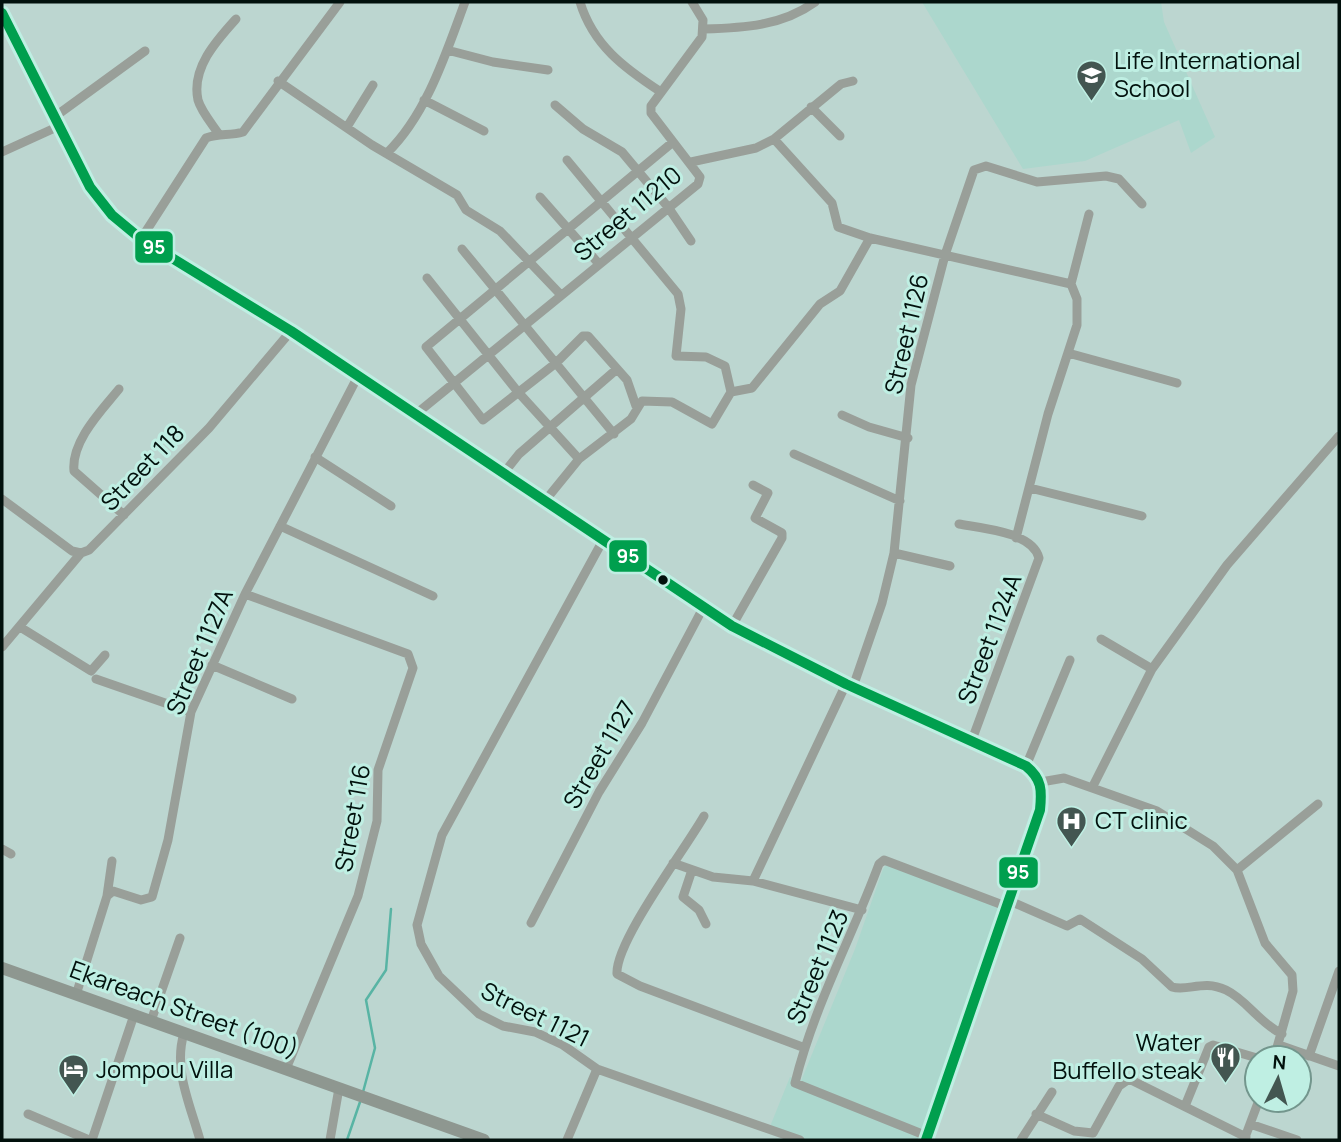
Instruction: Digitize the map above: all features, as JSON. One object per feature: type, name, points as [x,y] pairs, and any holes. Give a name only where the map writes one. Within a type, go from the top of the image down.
[{"type":"main road","points":[[2,13],[90,187],[112,215],[141,239],[290,331],[621,555],[732,626],[850,686],[1026,766],[1041,782],[1040,810],[927,1138]]},
{"type":"main road","name":"Ekareach Street (100)","points":[[2,968],[484,1140]]},
{"type":"street","points":[[141,239],[206,138],[218,133],[232,135],[243,132],[278,81],[340,2]]},
{"type":"street","points":[[387,153],[406,132],[424,100],[465,2]]},
{"type":"street","points":[[580,2],[587,24],[602,47],[661,92],[702,37],[704,29],[692,2]]},
{"type":"street","points":[[704,29],[747,28],[797,15],[815,2]]},
{"type":"street","points":[[218,133],[198,101],[199,81],[209,47],[236,19]]},
{"type":"street","points":[[447,50],[493,62],[548,70]]},
{"type":"street","points":[[2,152],[55,122],[145,51]]},
{"type":"street","points":[[278,81],[387,153],[457,195],[466,210],[500,232],[531,260],[561,295]]},
{"type":"street","points":[[691,162],[756,148],[774,139],[841,84],[853,81]]},
{"type":"street","points":[[347,127],[373,85]]},
{"type":"street","name":"Street 11210","points":[[416,414],[698,184],[700,177],[691,162],[651,113],[651,106],[661,92]]},
{"type":"street","points":[[424,100],[484,131]]},
{"type":"street","points":[[555,105],[583,129],[611,143],[668,207],[691,241]]},
{"type":"street","points":[[811,107],[840,136]]},
{"type":"street","points":[[774,139],[832,203],[838,227],[870,238],[1071,284]]},
{"type":"street","points":[[636,406],[631,387],[588,336],[583,336],[556,363],[483,420],[426,347],[673,142]]},
{"type":"street","points":[[544,502],[579,459],[631,419],[636,406],[642,401],[672,402],[712,424],[730,392],[725,366],[706,357],[676,356],[681,299],[567,160]]},
{"type":"street","name":"Street 1126","points":[[753,881],[850,686],[882,603],[894,553],[908,438],[911,385],[945,255],[974,170],[979,167],[999,169],[1037,182],[1106,176],[1119,179],[1142,204]]},
{"type":"street","points":[[540,197],[599,264]]},
{"type":"street","points":[[1016,538],[1077,325],[1077,299],[1071,284],[1088,214]]},
{"type":"street","points":[[730,392],[752,388],[820,304],[840,290],[870,238]]},
{"type":"street","points":[[462,249],[614,434]]},
{"type":"street","points":[[427,278],[490,353],[518,392],[579,459]]},
{"type":"street","name":"Street 118","points":[[2,647],[81,553],[89,550],[209,428],[290,331]]},
{"type":"street","points":[[1068,353],[1177,383]]},
{"type":"street","points":[[503,474],[519,454],[617,369]]},
{"type":"street","name":"Street 1127A","points":[[107,896],[114,891],[141,900],[152,897],[168,841],[191,712],[245,594],[358,376]]},
{"type":"street","points":[[119,388],[94,420],[73,463],[74,471],[124,515]]},
{"type":"street","points":[[842,415],[869,427],[908,438]]},
{"type":"street","points":[[1092,789],[1152,669],[1227,565],[1339,436]]},
{"type":"street","points":[[794,454],[900,501]]},
{"type":"street","points":[[315,457],[391,506]]},
{"type":"street","points":[[732,626],[782,538],[776,528],[755,518],[769,496],[753,485]]},
{"type":"street","points":[[1030,488],[1142,516]]},
{"type":"street","points":[[2,499],[72,551],[81,553]]},
{"type":"street","name":"Street 1124A","points":[[958,524],[1016,538],[1037,550],[1039,558],[972,740]]},
{"type":"street","points":[[280,526],[433,596]]},
{"type":"street","name":"Street 1121","points":[[602,542],[442,835],[417,925],[421,944],[439,976],[479,1014],[503,1026],[536,1032],[563,1045],[597,1069],[800,1140]]},
{"type":"street","points":[[894,553],[950,566]]},
{"type":"street","name":"Street 116","points":[[245,594],[408,654],[413,660],[413,668],[378,770],[377,821],[358,896],[286,1069]]},
{"type":"street","name":"Street 1127","points":[[531,923],[599,792],[642,723],[703,608]]},
{"type":"street","points":[[20,627],[91,671],[105,655]]},
{"type":"street","points":[[1101,639],[1152,669]]},
{"type":"street","points":[[1026,766],[1070,660]]},
{"type":"street","points":[[212,665],[292,699]]},
{"type":"street","points":[[96,679],[191,712]]},
{"type":"street","points":[[1041,782],[1064,778],[1168,817],[1213,846],[1237,870],[1265,943],[1292,975],[1293,991],[1279,1044]]},
{"type":"street","points":[[1237,870],[1318,804]]},
{"type":"street","points":[[704,816],[684,852],[673,863],[620,956],[617,974],[640,986],[805,1048]]},
{"type":"street","name":"Street 1123","points":[[927,1138],[795,1083],[831,979],[842,960],[879,864],[884,860],[1067,926],[1080,919],[1142,959],[1176,989],[1196,984],[1226,990],[1264,1024],[1282,1034]]},
{"type":"street","points":[[76,995],[107,896],[112,862]]},
{"type":"street","points":[[673,863],[713,877],[753,881],[862,910]]},
{"type":"street","points":[[692,870],[683,897],[699,910],[706,924]]},
{"type":"street","points":[[151,1021],[180,938]]},
{"type":"street","points":[[1313,1045],[1339,971]]},
{"type":"street","points":[[28,1114],[90,1140],[134,1015]]},
{"type":"street","points":[[184,1033],[178,1053],[197,1140]]},
{"type":"street","points":[[1185,1106],[1209,1047],[1213,1045],[1243,1054]]},
{"type":"street","points":[[1313,1057],[1339,1066]]},
{"type":"street","points":[[567,1140],[597,1069]]},
{"type":"street","points":[[1036,1114],[1074,1131],[1093,1133],[1119,1086],[1129,1079],[1245,1138],[1254,1114]]},
{"type":"street","points":[[330,1140],[346,1090]]},
{"type":"street","points":[[1021,1140],[1052,1092]]},
{"type":"street","points":[[1250,1124],[1297,1140]]},
{"type":"shaded area","name":"Life International School","points":[[922,2],[1161,2],[1164,22],[1215,137],[1191,153],[1179,120],[1085,161],[1023,169]]},
{"type":"shaded area","points":[[887,864],[1002,909],[922,1140],[800,1140],[769,1129],[790,1077],[801,1081]]},
{"type":"waterway","points":[[363,1092],[375,1048],[366,1000],[386,970],[391,909]]},
{"type":"waterway","points":[[347,1140],[360,1102]]},
{"type":"transit line","name":"95","points":[[2,13],[90,187],[112,215],[141,239],[291,331],[732,626],[846,684],[1026,766],[1035,776],[1041,791],[1040,810],[926,1140]]},
{"type":"place","name":"Life International School","points":[[1091,102]]},
{"type":"place","name":"CT clinic","points":[[1072,848]]},
{"type":"place","name":"Water Buffello steak","points":[[1225,1084]]},
{"type":"place","name":"Jompou Villa","points":[[73,1097]]}]
